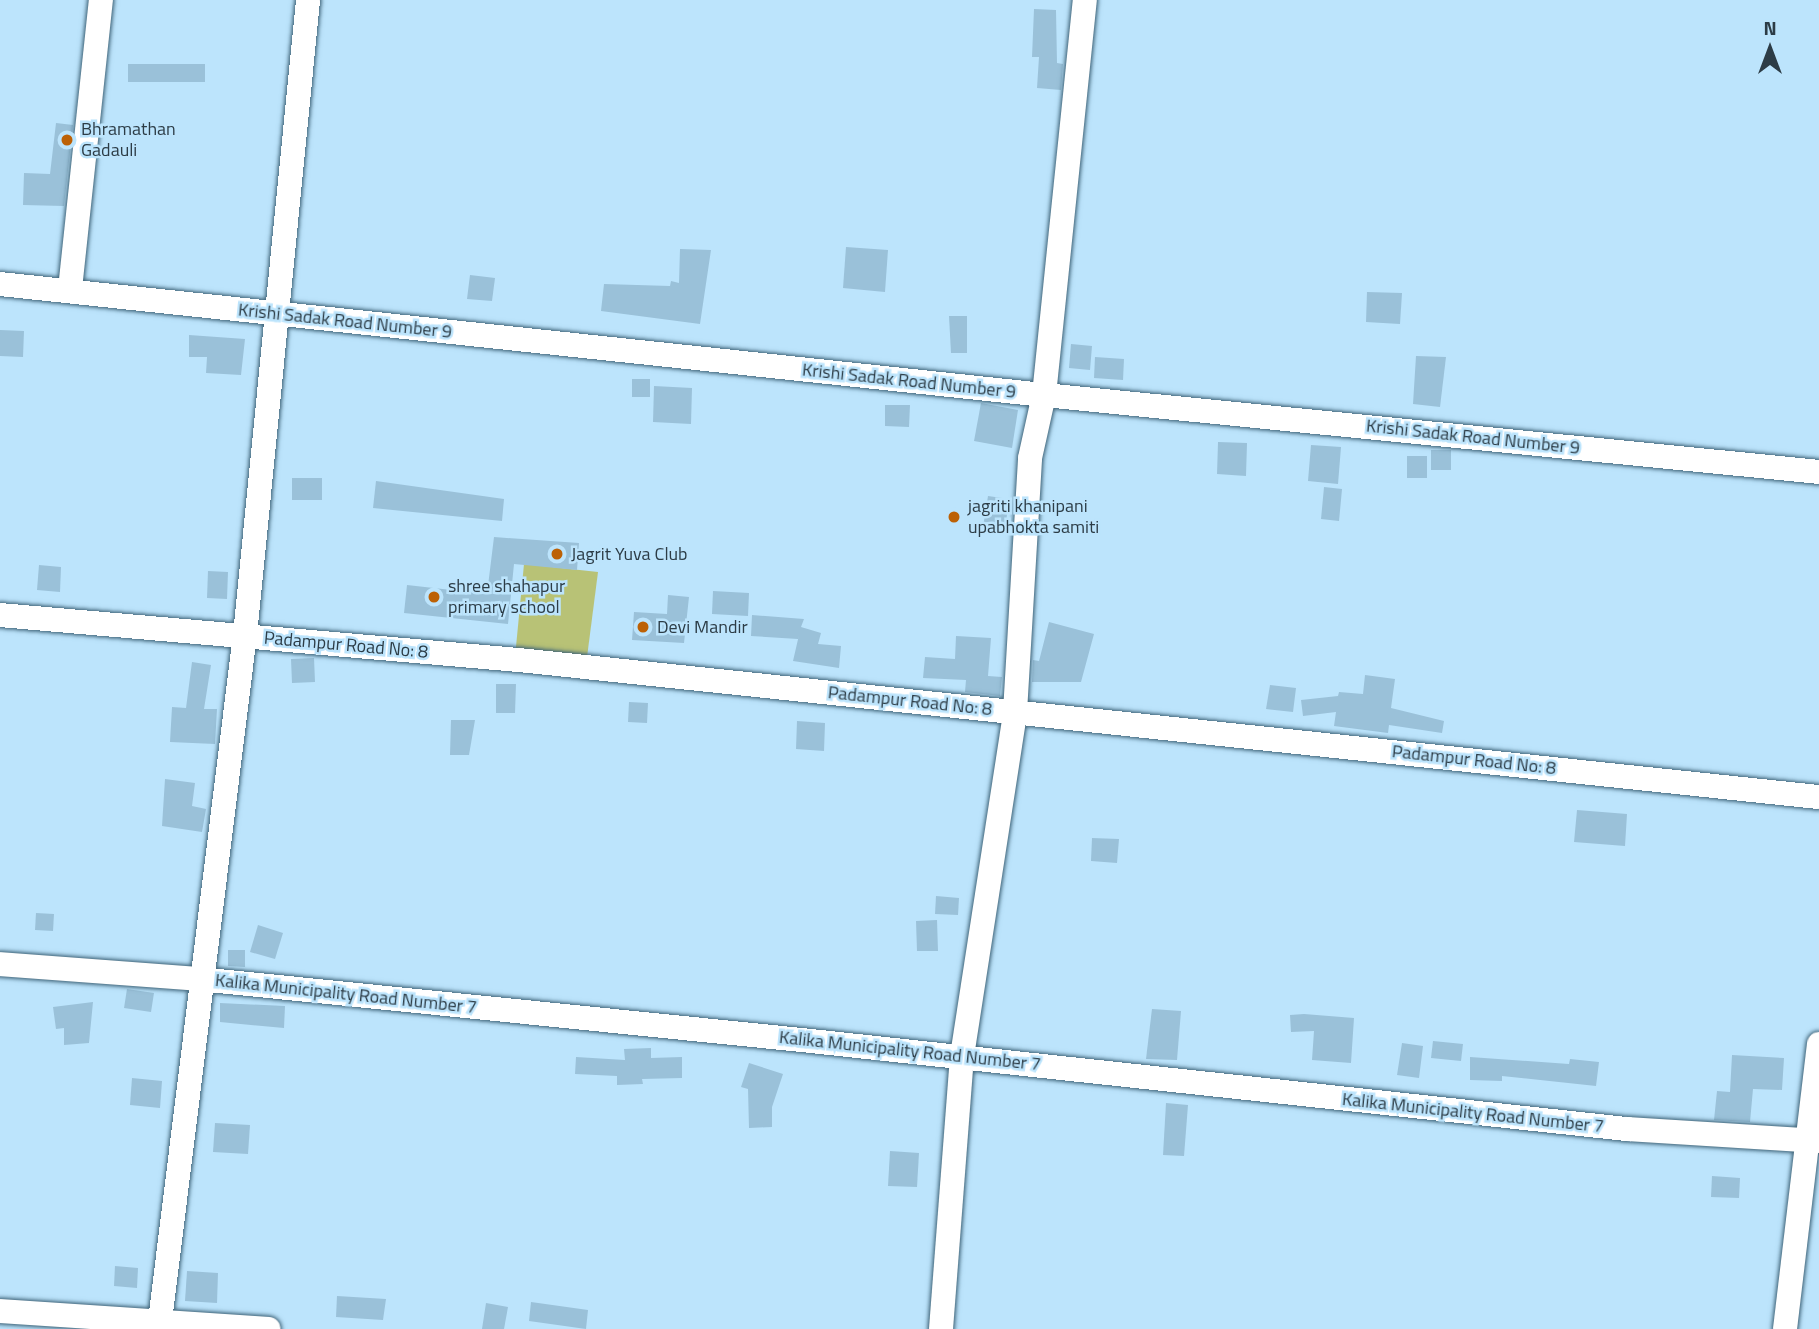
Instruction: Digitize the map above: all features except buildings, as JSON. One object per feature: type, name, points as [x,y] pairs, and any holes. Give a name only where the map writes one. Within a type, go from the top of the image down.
[{"type":"street","points":[[70,289],[101,0]]},
{"type":"street","points":[[160,1327],[199,979],[244,635],[273,314],[308,0]]},
{"type":"street","points":[[941,1329],[962,1056],[1015,712],[1030,457],[1044,395],[1085,0]]},
{"type":"street","name":"Krishi Sadak Road Number 9","points":[[0,284],[70,289],[273,314],[1044,395],[1819,472]]},
{"type":"street","name":"Padampur Road No: 8","points":[[0,615],[244,635],[1819,796]]},
{"type":"street","name":"Kalika Municipality Road Number 7","points":[[0,964],[199,979],[962,1056],[1627,1129],[1814,1140]]},
{"type":"street","points":[[1785,1329],[1814,1140],[1819,1044]]},
{"type":"street","points":[[0,1311],[160,1327],[268,1329]]},
{"type":"green space","points":[[524,564],[598,572],[586,665],[515,657]]},
{"type":"place","name":"Bhramathan Gadauli","points":[[67,140]]},
{"type":"place","name":"jagriti khanipani upabhokta samiti","points":[[954,517]]},
{"type":"place","name":"Jagrit Yuva Club","points":[[557,554]]},
{"type":"place","name":"shree shahapur primary school","points":[[434,597]]},
{"type":"place","name":"Devi Mandir","points":[[643,627]]}]
